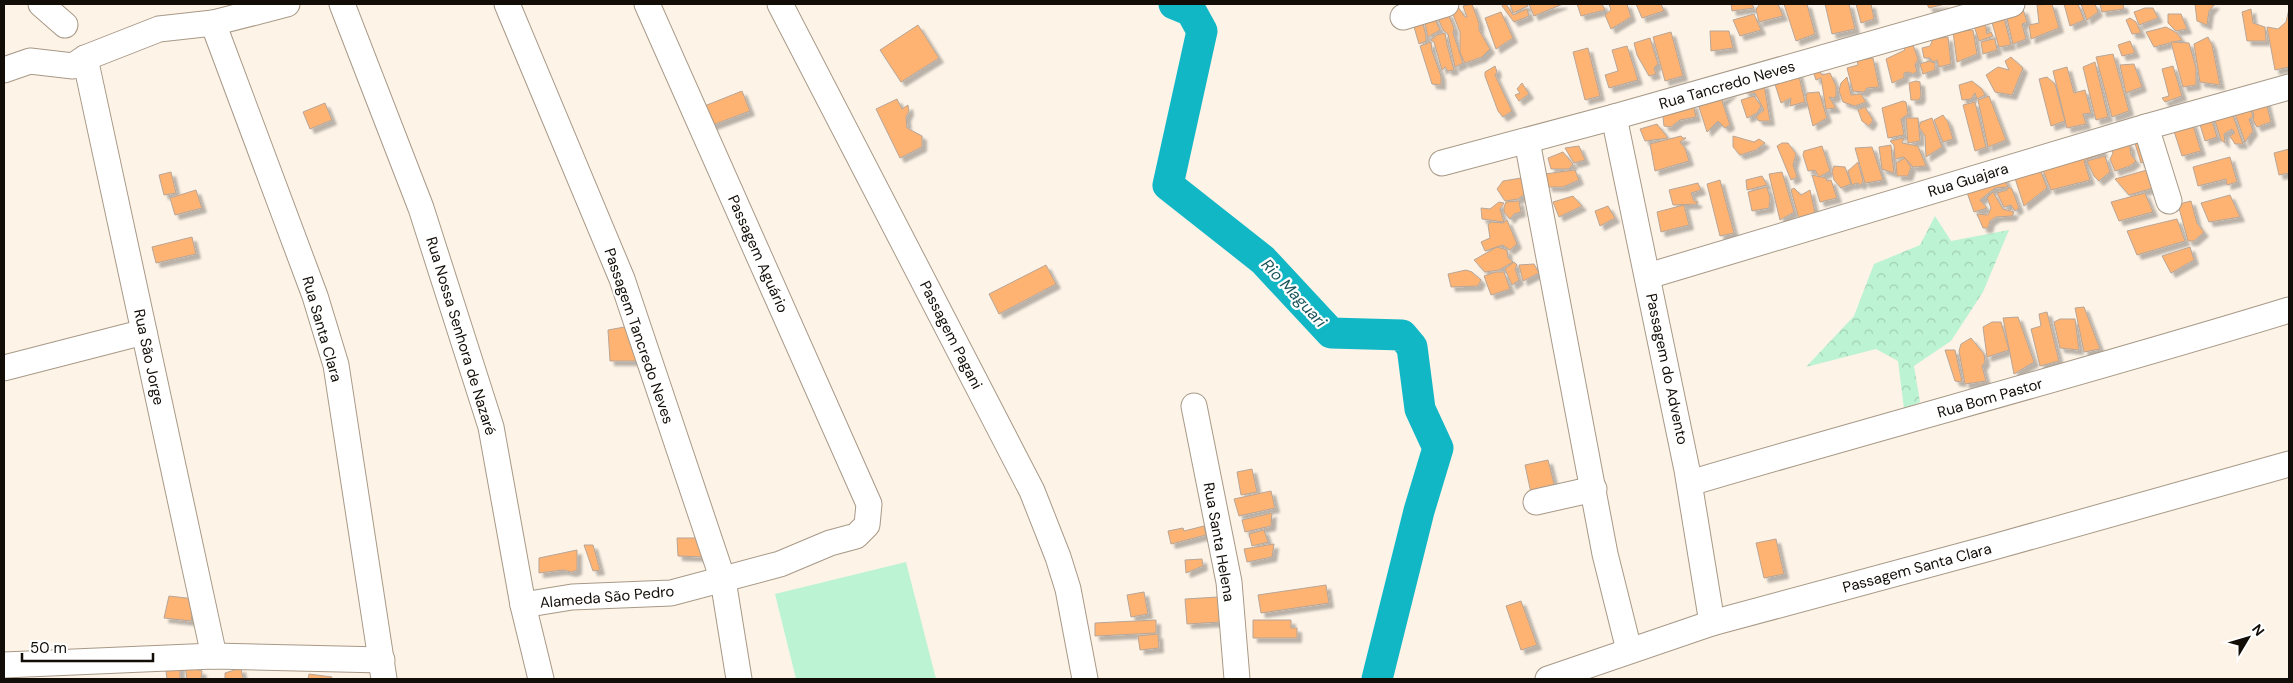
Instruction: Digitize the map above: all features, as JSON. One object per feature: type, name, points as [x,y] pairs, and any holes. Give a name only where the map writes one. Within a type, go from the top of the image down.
[{"type":"street","points":[[41,4],[65,25]]},
{"type":"street","points":[[4,70],[30,61],[73,66],[85,58],[159,29],[213,23],[287,4]]},
{"type":"street","name":"Rua Nossa Senhora de Nazaré","points":[[342,4],[422,208],[491,427],[523,605],[541,679]]},
{"type":"street","name":"Passagem Tancredo Neves","points":[[506,4],[622,279],[723,580],[739,679]]},
{"type":"street","name":"Passagem Aguário","points":[[647,4],[869,504]]},
{"type":"street","name":"Passagem Pagani","points":[[780,4],[1032,492],[1068,589],[1085,679]]},
{"type":"street","points":[[1403,17],[1446,4]]},
{"type":"street","name":"Rua Tancredo Neves","points":[[1442,163],[1614,117],[2012,4]]},
{"type":"street","name":"Rua Santa Clara","points":[[213,23],[315,296],[336,365],[383,670]]},
{"type":"street","name":"Rua São Jorge","points":[[85,58],[214,656]]},
{"type":"street","name":"Rua Guajara","points":[[1648,276],[2146,127],[2289,87]]},
{"type":"street","name":"Passagem do Advento","points":[[1614,117],[1690,483],[1712,623]]},
{"type":"street","points":[[2146,127],[2169,201]]},
{"type":"street","points":[[1527,141],[1605,554],[1630,650]]},
{"type":"street","name":"Rua Bom Pastor","points":[[1690,483],[2289,310]]},
{"type":"street","points":[[4,368],[144,332]]},
{"type":"street","name":"Rua Santa Helena","points":[[1194,406],[1229,582],[1237,679]]},
{"type":"street","name":"Passagem Santa Clara","points":[[1548,679],[1712,623],[1990,548],[2289,464]]},
{"type":"street","points":[[1536,502],[1594,489]]},
{"type":"street","name":"Alameda São Pedro","points":[[523,605],[572,597],[671,593],[780,564],[830,543],[856,536],[867,525],[869,504]]},
{"type":"street","points":[[4,665],[214,656],[383,670]]},
{"type":"green space","points":[[1935,216],[1951,241],[2009,230],[1983,292],[1951,341],[1914,366],[1920,402],[1904,409],[1898,361],[1876,349],[1806,367],[1854,316],[1874,264],[1920,245]]},
{"type":"green space","points":[[906,562],[936,679],[796,679],[775,594]]},
{"type":"building","points":[[1472,4],[1479,23],[1479,30],[1490,49],[1482,57],[1465,63],[1460,53],[1460,32],[1452,12],[1458,7],[1467,17],[1463,6]]},
{"type":"building","points":[[1506,4],[1513,15],[1527,9],[1529,16],[1514,22],[1502,6]]},
{"type":"building","points":[[1510,4],[1527,4],[1528,6],[1513,13]]},
{"type":"building","points":[[1529,4],[1563,4],[1534,16]]},
{"type":"building","points":[[1577,4],[1602,4],[1605,10],[1581,16]]},
{"type":"building","points":[[1609,4],[1627,4],[1631,17],[1611,29],[1605,15],[1611,10]]},
{"type":"building","points":[[1636,4],[1661,4],[1664,11],[1642,18]]},
{"type":"building","points":[[1731,4],[1752,4],[1754,8],[1732,11]]},
{"type":"building","points":[[1760,4],[1778,4],[1783,16],[1759,22],[1756,9]]},
{"type":"building","points":[[1784,4],[1807,4],[1815,34],[1796,41]]},
{"type":"building","points":[[1825,4],[1849,4],[1855,29],[1832,34]]},
{"type":"building","points":[[1856,4],[1871,4],[1874,19],[1861,23]]},
{"type":"building","points":[[1927,4],[1945,4],[1929,8]]},
{"type":"building","points":[[2052,4],[2059,28],[2031,39],[2029,25],[2039,23],[2037,5]]},
{"type":"building","points":[[2064,4],[2078,4],[2084,20],[2070,26]]},
{"type":"building","points":[[2081,4],[2095,4],[2098,12],[2087,20]]},
{"type":"building","points":[[2100,4],[2123,4],[2124,9],[2102,12]]},
{"type":"building","points":[[2195,4],[2215,4],[2209,11],[2207,25],[2197,21]]},
{"type":"building","points":[[2145,8],[2153,8],[2158,18],[2139,25],[2134,12]]},
{"type":"building","points":[[2023,9],[2027,22],[2022,24],[2026,39],[2013,44],[2006,14]]},
{"type":"building","points":[[2251,9],[2253,23],[2265,27],[2266,41],[2247,41],[2242,12]]},
{"type":"building","points":[[2289,9],[2289,67],[2275,70],[2267,27],[2278,29],[2286,22]]},
{"type":"building","points":[[1501,12],[1513,38],[1496,49],[1485,18]]},
{"type":"building","points":[[1436,13],[1448,13],[1454,28],[1453,33],[1463,63],[1455,67],[1448,34],[1443,30]]},
{"type":"building","points":[[1754,14],[1761,30],[1740,36],[1733,20]]},
{"type":"building","points":[[2003,14],[2011,45],[1999,47],[1991,19]]},
{"type":"building","points":[[2168,14],[2181,14],[2187,29],[2176,31],[2168,23]]},
{"type":"building","points":[[1433,15],[1440,30],[1428,37],[1424,19]]},
{"type":"building","points":[[1418,18],[1423,24],[1426,36],[1426,41],[1419,44],[1412,20]]},
{"type":"building","points":[[2130,18],[2136,22],[2141,33],[2132,34],[2126,20]]},
{"type":"building","points":[[1985,22],[1987,34],[1991,32],[1993,36],[1979,41],[1973,23]]},
{"type":"building","points":[[918,25],[939,58],[901,82],[880,50]]},
{"type":"building","points":[[2166,27],[2177,33],[2182,40],[2154,47],[2146,32]]},
{"type":"building","points":[[1973,30],[1977,54],[1957,62],[1953,32]]},
{"type":"building","points":[[1710,31],[1729,31],[1733,48],[1711,51]]},
{"type":"building","points":[[1671,32],[1683,76],[1665,81],[1653,37]]},
{"type":"building","points":[[1445,33],[1454,70],[1448,71],[1445,67],[1442,70],[1434,42],[1431,40],[1437,35]]},
{"type":"building","points":[[1948,37],[1951,64],[1939,67],[1937,60],[1933,62],[1930,58],[1924,58],[1922,48],[1930,46],[1933,39]]},
{"type":"building","points":[[2208,37],[2212,45],[2220,85],[2200,82],[2194,44]]},
{"type":"building","points":[[1650,38],[1658,64],[1654,68],[1656,74],[1649,76],[1637,55],[1634,43]]},
{"type":"building","points":[[1995,40],[1997,50],[1983,54],[1981,42]]},
{"type":"building","points":[[2130,41],[2135,53],[2122,56],[2118,45]]},
{"type":"building","points":[[1431,42],[1432,51],[1441,76],[1441,85],[1432,84],[1420,46]]},
{"type":"building","points":[[1900,42],[1913,45],[1918,59],[1915,65],[1917,71],[1913,74],[1909,72],[1904,73],[1904,78],[1892,83],[1886,59],[1905,50]]},
{"type":"building","points":[[2171,42],[2189,43],[2196,68],[2196,85],[2183,87]]},
{"type":"building","points":[[1627,46],[1638,80],[1609,88],[1605,75],[1618,71],[1612,50]]},
{"type":"building","points":[[1588,48],[1600,96],[1585,100],[1573,52]]},
{"type":"building","points":[[2113,54],[2129,111],[2112,117],[2096,57]]},
{"type":"building","points":[[2011,57],[2023,68],[2012,95],[1995,92],[1986,75],[1998,67],[2009,70],[2005,61]]},
{"type":"building","points":[[1873,58],[1879,87],[1867,88],[1864,92],[1853,91],[1847,68],[1858,65],[1857,60]]},
{"type":"building","points":[[1929,61],[1935,63],[1935,70],[1923,74],[1920,64]]},
{"type":"building","points":[[2095,62],[2108,117],[2096,120],[2083,67]]},
{"type":"building","points":[[2134,64],[2142,87],[2126,93],[2120,65]]},
{"type":"building","points":[[1495,66],[1497,72],[1495,75],[1512,111],[1503,117],[1498,111],[1485,76],[1485,72]]},
{"type":"building","points":[[2173,66],[2182,96],[2165,102],[2162,98],[2169,96],[2162,69]]},
{"type":"building","points":[[2067,67],[2074,93],[2085,90],[2091,113],[2083,114],[2086,124],[2067,128],[2053,71]]},
{"type":"building","points":[[1812,68],[1819,70],[1822,75],[1830,73],[1836,86],[1836,96],[1834,98],[1829,97],[1836,108],[1826,109],[1821,78],[1816,80]]},
{"type":"building","points":[[1798,72],[1805,102],[1790,106],[1791,98],[1781,103],[1773,78]]},
{"type":"building","points":[[1847,77],[1851,95],[1861,94],[1866,102],[1855,106],[1843,102],[1839,91],[1841,83]]},
{"type":"building","points":[[2047,77],[2055,84],[2065,121],[2051,126],[2039,79]]},
{"type":"building","points":[[1972,81],[1982,89],[1985,95],[1977,99],[1975,93],[1971,99],[1962,100],[1959,85]]},
{"type":"building","points":[[1920,82],[1921,96],[1919,100],[1911,100],[1909,83]]},
{"type":"building","points":[[1522,83],[1529,94],[1519,101],[1515,95],[1520,93],[1517,89]]},
{"type":"building","points":[[1764,84],[1770,121],[1759,121],[1756,117],[1764,110],[1755,93],[1745,93],[1743,85]]},
{"type":"building","points":[[742,91],[750,111],[710,126],[702,107]]},
{"type":"building","points":[[1732,92],[1722,101],[1730,125],[1725,128],[1718,121],[1707,132],[1699,107],[1709,100]]},
{"type":"building","points":[[1819,92],[1827,118],[1813,126],[1806,98],[1807,93]]},
{"type":"building","points":[[1754,96],[1761,106],[1757,113],[1747,118],[1741,100]]},
{"type":"building","points":[[1989,96],[2006,140],[1988,147],[1978,100]]},
{"type":"building","points":[[2265,98],[2271,122],[2257,127],[2253,120],[2254,115],[2249,100]]},
{"type":"building","points":[[897,99],[902,109],[908,105],[907,128],[922,136],[922,147],[900,158],[876,109]]},
{"type":"building","points":[[1903,101],[1906,102],[1908,114],[1901,119],[1904,135],[1888,138],[1882,108]]},
{"type":"building","points":[[1975,102],[1986,147],[1975,151],[1963,105]]},
{"type":"building","points":[[325,103],[332,120],[310,129],[303,112]]},
{"type":"building","points":[[2249,103],[2253,117],[2249,119],[2253,131],[2245,142],[2232,105]]},
{"type":"building","points":[[1693,104],[1696,117],[1680,120],[1671,127],[1664,126],[1662,108]]},
{"type":"building","points":[[1865,107],[1873,120],[1869,126],[1862,121],[1858,110]]},
{"type":"building","points":[[2230,107],[2243,144],[2235,144],[2230,136],[2235,133],[2232,129],[2224,134],[2225,143],[2221,140],[2213,114]]},
{"type":"building","points":[[2210,114],[2217,137],[2205,141],[2198,118]]},
{"type":"building","points":[[1943,115],[1948,122],[1953,139],[1943,142],[1934,120]]},
{"type":"building","points":[[1906,118],[1918,118],[1920,141],[1908,143]]},
{"type":"building","points":[[1932,118],[1942,147],[1926,157],[1925,136],[1919,127],[1921,122]]},
{"type":"building","points":[[2192,122],[2201,151],[2182,156],[2173,128]]},
{"type":"building","points":[[1657,124],[1668,138],[1645,141],[1640,129]]},
{"type":"building","points":[[1681,136],[1686,138],[1680,142],[1685,148],[1689,161],[1655,171],[1650,144]]},
{"type":"building","points":[[1733,136],[1754,142],[1759,139],[1765,143],[1756,150],[1740,155],[1733,147]]},
{"type":"building","points":[[2123,136],[2130,146],[2131,155],[2136,161],[2130,166],[2115,171],[2110,159],[2113,153],[2107,142]]},
{"type":"building","points":[[2133,137],[2153,157],[2141,163]]},
{"type":"building","points":[[1904,138],[1902,143],[1918,146],[1926,166],[1913,167],[1904,157],[1895,159],[1894,145],[1890,141]]},
{"type":"building","points":[[1782,143],[1788,143],[1796,154],[1793,165],[1797,177],[1791,180],[1777,146]]},
{"type":"building","points":[[2099,144],[2103,153],[2084,161],[2090,180],[2051,190],[2040,163]]},
{"type":"building","points":[[1891,145],[1894,173],[1882,169],[1879,147]]},
{"type":"building","points":[[1579,146],[1585,160],[1574,163],[1565,148]]},
{"type":"building","points":[[1822,146],[1830,171],[1819,177],[1815,170],[1808,171],[1803,155],[1804,151]]},
{"type":"building","points":[[1872,147],[1883,180],[1865,183],[1855,148]]},
{"type":"building","points":[[2289,149],[2289,173],[2279,175],[2274,153]]},
{"type":"building","points":[[1563,152],[1573,164],[1569,169],[1551,169],[1548,158]]},
{"type":"building","points":[[2105,156],[2110,172],[2099,181],[2094,176],[2087,161]]},
{"type":"building","points":[[2230,157],[2237,182],[2227,185],[2226,179],[2198,186],[2193,167]]},
{"type":"building","points":[[1905,158],[1911,167],[1908,176],[1897,176],[1896,163]]},
{"type":"building","points":[[1858,162],[1863,181],[1861,185],[1857,183],[1852,185],[1848,171]]},
{"type":"building","points":[[1834,166],[1845,167],[1851,184],[1841,188],[1834,180],[1832,171]]},
{"type":"building","points":[[2154,168],[2160,186],[2129,195],[2115,179]]},
{"type":"building","points":[[2012,169],[2040,169],[2047,188],[2024,206]]},
{"type":"building","points":[[1575,170],[1579,180],[1563,187],[1548,187],[1545,174]]},
{"type":"building","points":[[171,172],[176,193],[164,195],[159,175]]},
{"type":"building","points":[[1782,172],[1794,212],[1780,220],[1769,174]]},
{"type":"building","points":[[1812,175],[1826,178],[1827,181],[1831,180],[1837,198],[1820,202]]},
{"type":"building","points":[[2003,175],[2008,187],[1995,188],[1980,200],[1987,208],[1974,212],[1965,187]]},
{"type":"building","points":[[1762,176],[1767,185],[1747,190],[1746,180]]},
{"type":"building","points":[[1521,178],[1526,193],[1518,199],[1505,201],[1497,189],[1503,181]]},
{"type":"building","points":[[1720,180],[1734,233],[1720,236],[1707,184]]},
{"type":"building","points":[[1698,183],[1701,190],[1691,193],[1694,201],[1698,202],[1696,204],[1673,205],[1669,190]]},
{"type":"building","points":[[1767,187],[1770,198],[1769,208],[1752,211],[1748,192]]},
{"type":"building","points":[[2009,187],[2012,189],[2019,208],[2015,211],[2011,205],[2004,207],[1997,193],[2007,190]]},
{"type":"building","points":[[1794,188],[1801,195],[1810,190],[1815,213],[1799,219],[1791,190]]},
{"type":"building","points":[[196,190],[202,208],[175,215],[170,198]]},
{"type":"building","points":[[1993,192],[2003,209],[2014,212],[2012,216],[1996,217],[1990,221],[1988,228],[1983,228],[1977,214],[1988,215],[1991,208],[1987,198]]},
{"type":"building","points":[[2145,193],[2153,212],[2119,221],[2111,202]]},
{"type":"building","points":[[2230,195],[2240,217],[2209,222],[2201,203]]},
{"type":"building","points":[[1573,196],[1582,206],[1559,217],[1553,202]]},
{"type":"building","points":[[1519,201],[1521,212],[1514,214],[1510,219],[1504,212],[1506,202]]},
{"type":"building","points":[[2191,201],[2197,223],[2204,232],[2194,241],[2188,241],[2179,208],[2183,203]]},
{"type":"building","points":[[1499,202],[1504,203],[1500,209],[1504,222],[1482,219],[1481,208],[1490,209]]},
{"type":"building","points":[[1684,205],[1689,225],[1661,232],[1657,212]]},
{"type":"building","points":[[1608,206],[1615,218],[1600,226],[1595,211]]},
{"type":"building","points":[[2177,219],[2185,241],[2137,255],[2127,231]]},
{"type":"building","points":[[1507,220],[1517,244],[1510,250],[1503,245],[1485,251],[1481,242],[1490,238],[1488,225],[1491,222],[1503,223]]},
{"type":"building","points":[[192,237],[196,254],[156,263],[152,247]]},
{"type":"building","points":[[1497,247],[1507,250],[1508,258],[1513,262],[1499,270],[1485,272],[1474,260]]},
{"type":"building","points":[[2190,247],[2194,260],[2171,273],[2162,256]]},
{"type":"building","points":[[1514,262],[1517,265],[1515,269],[1519,280],[1512,285],[1505,269]]},
{"type":"building","points":[[1534,264],[1539,273],[1523,281],[1519,265]]},
{"type":"building","points":[[1046,265],[1056,284],[999,314],[989,294]]},
{"type":"building","points":[[1466,270],[1472,272],[1481,280],[1478,286],[1451,287],[1448,274]]},
{"type":"building","points":[[1496,272],[1504,272],[1510,289],[1491,295],[1484,276]]},
{"type":"building","points":[[2084,307],[2100,349],[2084,352],[2075,308]]},
{"type":"building","points":[[2047,312],[2059,361],[2040,366],[2031,329],[2041,326],[2039,314]]},
{"type":"building","points":[[2018,317],[2034,362],[2014,374],[2003,318]]},
{"type":"building","points":[[2060,319],[2075,319],[2079,350],[2060,348],[2054,322]]},
{"type":"building","points":[[1992,322],[2001,322],[2009,350],[1987,357],[1983,327]]},
{"type":"building","points":[[630,326],[639,361],[610,361],[608,330]]},
{"type":"building","points":[[1971,338],[1984,354],[1985,362],[1982,366],[1986,381],[1965,384],[1959,351],[1961,344]]},
{"type":"building","points":[[1945,350],[1955,350],[1962,382],[1955,381]]},
{"type":"building","points":[[1548,460],[1555,488],[1531,493],[1525,465]]},
{"type":"building","points":[[1252,469],[1257,492],[1241,495],[1237,472]]},
{"type":"building","points":[[1271,491],[1275,508],[1239,516],[1234,499]]},
{"type":"building","points":[[1272,513],[1271,526],[1245,532],[1242,520]]},
{"type":"building","points":[[1204,526],[1206,535],[1171,544],[1168,531],[1183,528],[1184,531]]},
{"type":"building","points":[[1264,530],[1268,542],[1252,546],[1249,534]]},
{"type":"building","points":[[677,538],[703,538],[705,557],[678,556]]},
{"type":"building","points":[[1776,539],[1784,574],[1764,578],[1756,543]]},
{"type":"building","points":[[1274,544],[1272,557],[1247,562],[1244,549]]},
{"type":"building","points":[[584,545],[593,545],[600,570],[593,571]]},
{"type":"building","points":[[577,550],[577,570],[572,572],[563,570],[539,573],[539,558]]},
{"type":"building","points":[[1202,559],[1203,566],[1186,573],[1185,560]]},
{"type":"building","points":[[1326,585],[1329,603],[1261,613],[1258,595]]},
{"type":"building","points":[[1144,592],[1148,614],[1131,617],[1127,595]]},
{"type":"building","points":[[169,596],[195,599],[191,621],[164,618]]},
{"type":"building","points":[[1218,597],[1220,622],[1187,624],[1185,599]]},
{"type":"building","points":[[1521,601],[1537,645],[1521,650],[1506,606]]},
{"type":"building","points":[[1156,620],[1156,633],[1095,636],[1095,623]]},
{"type":"building","points":[[1253,620],[1291,620],[1291,628],[1297,628],[1297,638],[1253,638]]},
{"type":"building","points":[[1158,634],[1159,648],[1140,650],[1138,636]]},
{"type":"building","points":[[165,663],[180,664],[180,679],[167,679]]},
{"type":"building","points":[[185,666],[202,671],[201,679],[187,679]]},
{"type":"building","points":[[241,668],[243,679],[225,679],[225,673]]},
{"type":"building","points":[[309,674],[332,677],[331,679],[308,679]]},
{"type":"waterway","name":"Rio Maguari","points":[[1174,4],[1191,11],[1202,31],[1168,185],[1263,260],[1331,333],[1402,335],[1412,347],[1420,409],[1438,448],[1419,511],[1377,679]]}]
